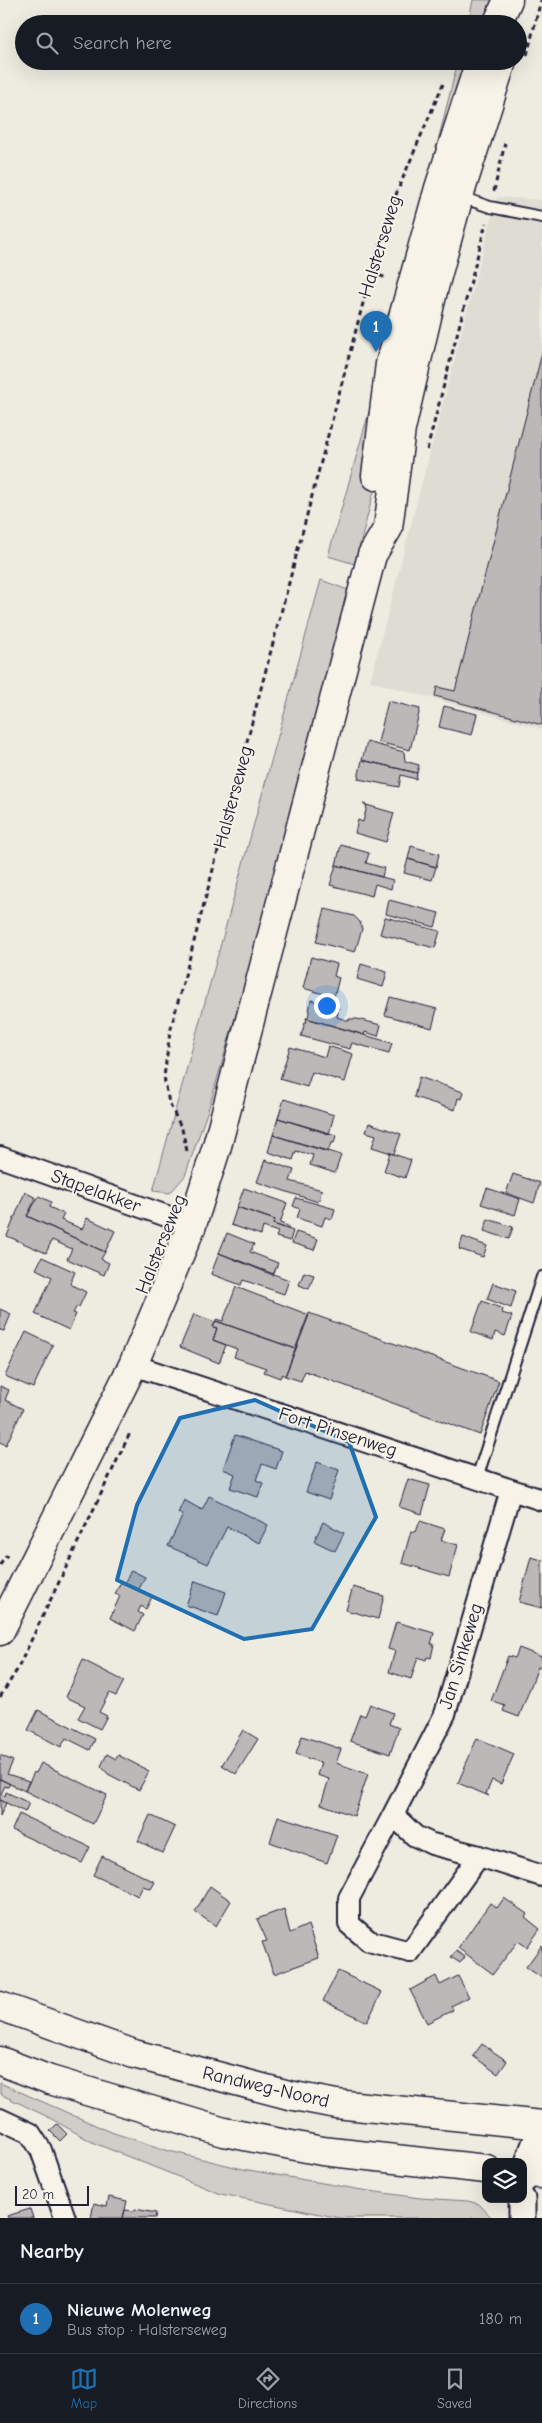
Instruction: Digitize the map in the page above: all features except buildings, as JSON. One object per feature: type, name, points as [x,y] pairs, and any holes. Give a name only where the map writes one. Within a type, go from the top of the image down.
[{"type":"main road","points":[[501,15],[508,0]]},
{"type":"main road","points":[[512,15],[515,0]]},
{"type":"main road","name":"Halsterseweg","points":[[449,192],[478,70]]},
{"type":"main road","name":"Halsterseweg","points":[[0,1631],[134,1365],[192,1225],[217,1146],[372,555],[370,522],[390,364],[449,192],[498,70]]},
{"type":"main road","name":"Randweg-Noord","points":[[0,2006],[134,2054],[290,2095],[336,2104],[542,2126]]},
{"type":"main road","points":[[0,2060],[50,2080],[224,2132],[322,2150],[482,2170]]},
{"type":"main road","points":[[527,2173],[542,2174]]},
{"type":"street","name":"Stapelakker","points":[[0,1157],[192,1225]]},
{"type":"street","name":"Fort Pinsenweg","points":[[134,1365],[542,1500]]},
{"type":"street","name":"Jan Sinkeweg","points":[[479,1856],[410,1952],[369,1941],[349,1924],[349,1898],[445,1714],[511,1490]]},
{"type":"street","points":[[393,1815],[415,1836],[432,1844],[479,1856],[542,1876]]},
{"type":"street","points":[[0,2119],[30,2134],[41,2150],[65,2218]]},
{"type":"street","points":[[527,2163],[542,2126]]},
{"type":"street","points":[[522,2203],[522,2218]]},
{"type":"lane","points":[[449,192],[490,206],[542,217]]},
{"type":"lane","points":[[477,1478],[542,1277]]},
{"type":"path","name":"Halsterseweg","points":[[188,1156],[182,1129],[169,1103],[164,1078],[170,1032],[371,273],[396,192],[445,80]]},
{"type":"highlighted area","points":[[255,1400],[349,1442],[376,1517],[312,1629],[244,1639],[117,1580],[137,1505],[180,1418]]},
{"type":"shaded area","points":[[473,0],[502,0],[498,15],[470,15]]},
{"type":"shaded area","points":[[456,70],[483,70],[355,564],[328,556],[378,380]]},
{"type":"shaded area","points":[[497,197],[542,200],[542,729],[370,681]]},
{"type":"shaded area","points":[[321,580],[348,590],[263,921],[210,1104],[185,1176],[170,1193],[153,1191]]},
{"type":"shaded area","points":[[0,2083],[111,2132],[169,2151],[243,2169],[362,2190],[420,2198],[468,2201],[479,2204],[492,2218],[340,2218],[221,2194],[94,2143],[48,2117],[0,2094]]},
{"type":"place","name":"Nieuwe Molenweg","points":[[376,352]]}]
